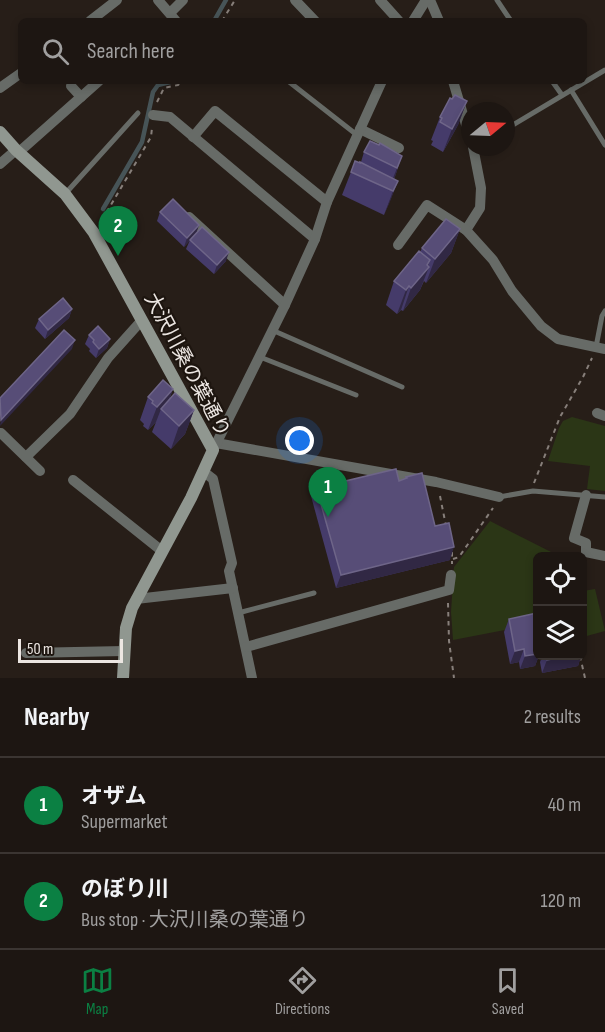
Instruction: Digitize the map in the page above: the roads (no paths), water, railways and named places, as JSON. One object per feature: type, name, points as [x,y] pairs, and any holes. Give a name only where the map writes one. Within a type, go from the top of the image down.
[{"type":"street","points":[[94,18],[117,0]]},
{"type":"street","points":[[158,0],[173,17],[183,0]]},
{"type":"street","points":[[295,0],[312,18]]},
{"type":"street","points":[[380,0],[396,18]]},
{"type":"street","points":[[415,18],[428,0],[437,18]]},
{"type":"street","points":[[0,88],[18,75]]},
{"type":"street","points":[[0,164],[96,84]]},
{"type":"street","points":[[377,84],[327,201],[315,239],[215,446],[436,482],[499,497]]},
{"type":"street","points":[[454,84],[461,108]]},
{"type":"street","points":[[71,86],[81,97]]},
{"type":"street","points":[[193,137],[215,111],[327,201]]},
{"type":"street","points":[[153,115],[170,117],[315,239]]},
{"type":"street","name":"大沢川桑の葉通り","points":[[0,132],[65,194],[94,232],[215,446],[204,472],[136,599],[126,628],[123,678]]},
{"type":"street","points":[[358,132],[399,148]]},
{"type":"street","points":[[466,230],[480,208],[481,188],[476,156]]},
{"type":"street","points":[[398,245],[427,205],[466,230],[493,260],[512,291],[541,326],[558,339],[601,348]]},
{"type":"street","points":[[180,209],[285,305]]},
{"type":"street","points":[[26,457],[70,414],[108,358],[142,320]]},
{"type":"street","points":[[1,433],[40,471]]},
{"type":"street","points":[[204,472],[213,479],[232,563],[230,571],[252,678]]},
{"type":"street","points":[[73,480],[162,551]]},
{"type":"street","points":[[586,495],[574,538],[586,543],[586,552],[605,556]]},
{"type":"street","points":[[246,647],[449,590],[451,575]]},
{"type":"street","points":[[136,599],[233,588]]},
{"type":"street","points":[[26,653],[124,651]]},
{"type":"lane","points":[[497,0],[509,18]]},
{"type":"lane","points":[[587,80],[605,70]]},
{"type":"lane","points":[[292,84],[358,132]]},
{"type":"lane","points":[[554,84],[562,95]]},
{"type":"lane","points":[[515,124],[580,84]]},
{"type":"lane","points":[[570,90],[605,145]]},
{"type":"lane","points":[[65,194],[138,113]]},
{"type":"lane","points":[[601,348],[605,311]]},
{"type":"lane","points":[[272,330],[402,387]]},
{"type":"lane","points":[[259,357],[356,395]]},
{"type":"lane","points":[[499,497],[531,491],[605,497]]},
{"type":"lane","points":[[238,613],[314,593]]},
{"type":"waterway","points":[[216,18],[226,0]]},
{"type":"waterway","points":[[103,209],[142,142],[153,92],[158,85],[162,84]]},
{"type":"place","name":"のぼり川","points":[[118,256]]},
{"type":"place","name":"オザム","points":[[328,517]]}]
